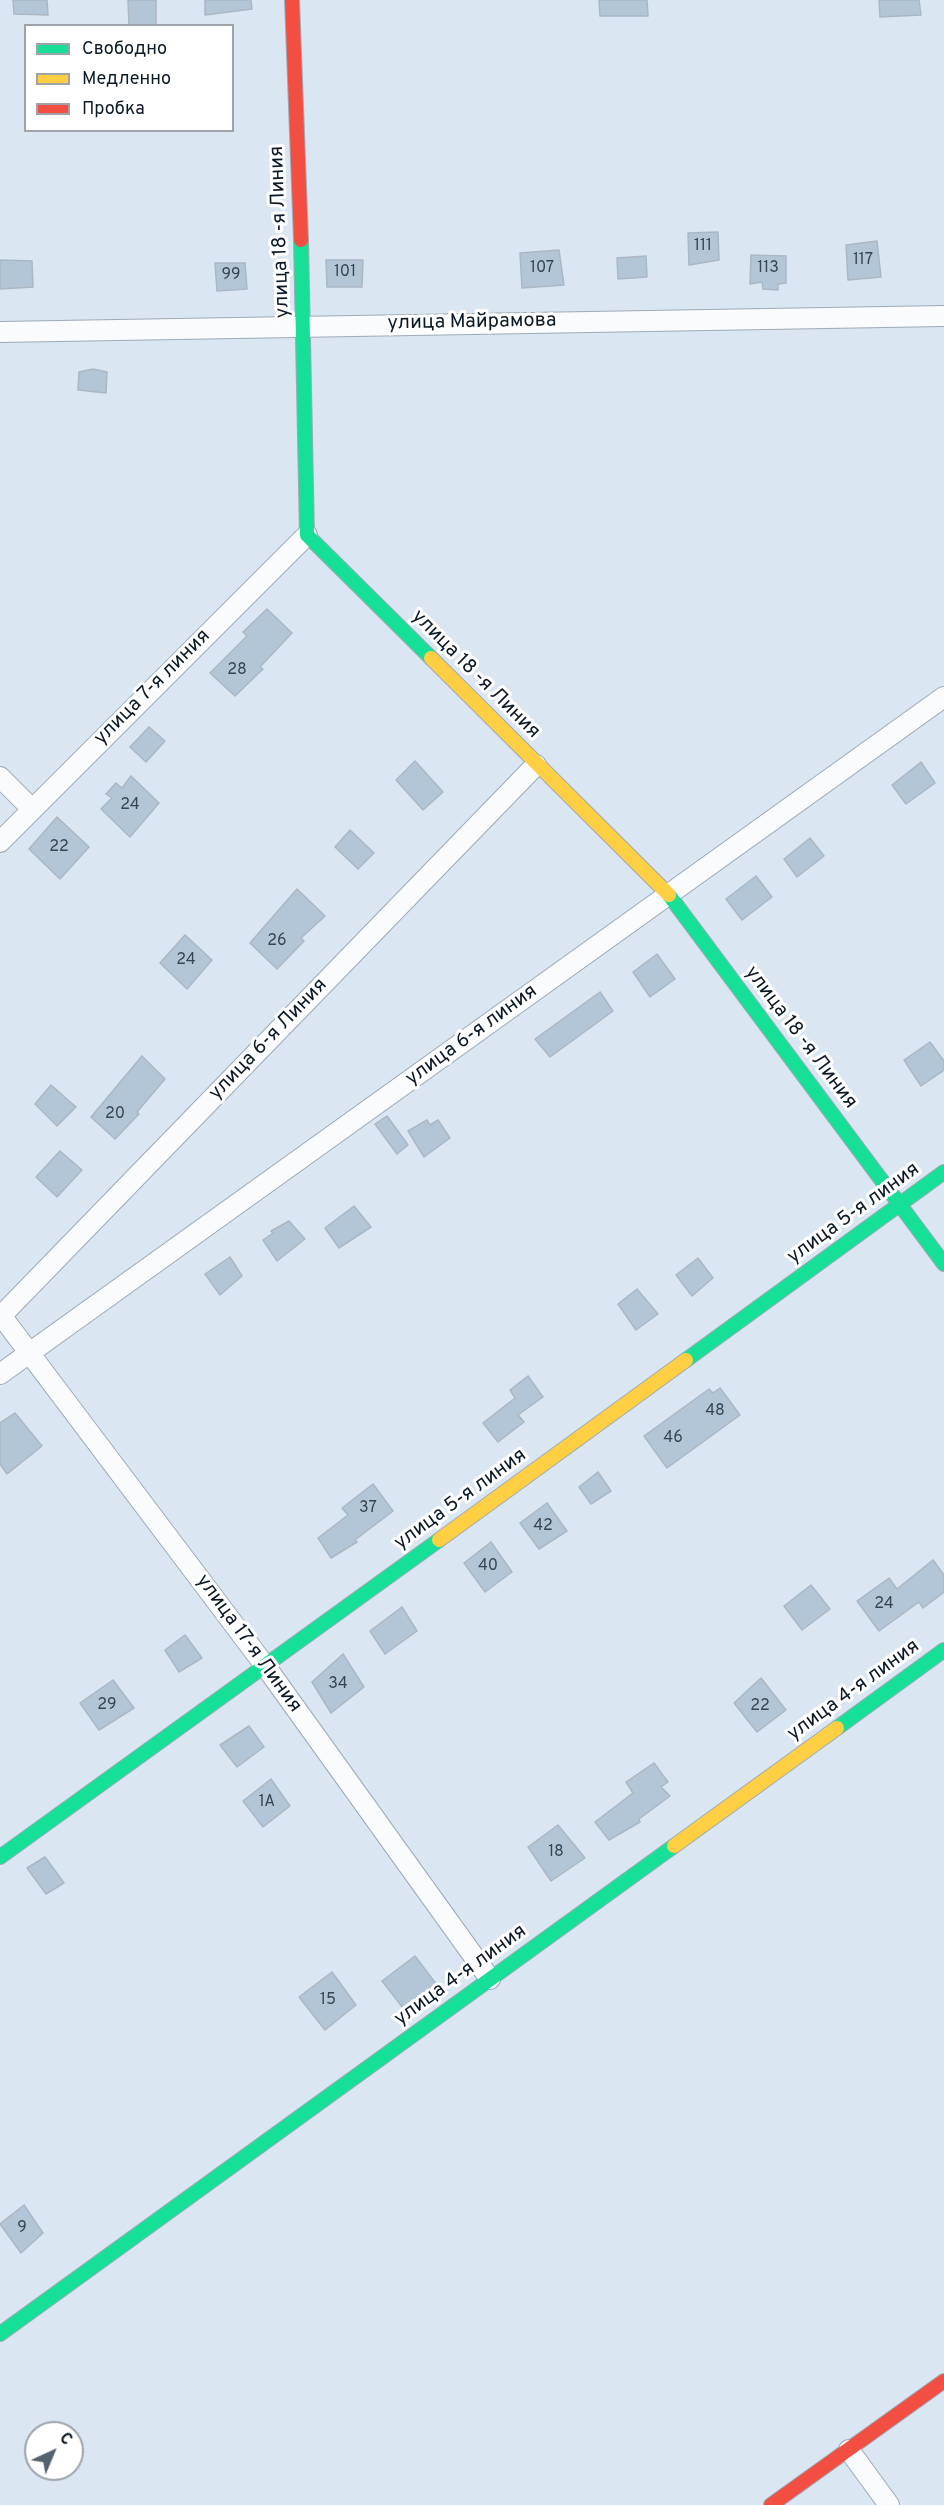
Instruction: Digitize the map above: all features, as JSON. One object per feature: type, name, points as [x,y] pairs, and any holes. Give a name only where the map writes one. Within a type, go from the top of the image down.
[{"type":"main road","name":"улица 18 -я Линия","points":[[292,0],[304,326],[307,535],[669,895],[944,1264]]},
{"type":"main road","name":"улица 5-я линия","points":[[0,1857],[266,1667],[944,1172]]},
{"type":"main road","name":"улица 4-я линия","points":[[1,2331],[944,1650]]},
{"type":"main road","points":[[771,2505],[944,2381]]},
{"type":"street","name":"улица Майрамова","points":[[0,332],[944,316]]},
{"type":"street","name":"улица 7-я линия","points":[[0,842],[307,535]]},
{"type":"street","name":"улица 6-я линия","points":[[0,1374],[944,698]]},
{"type":"street","name":"улица 6-я Линия","points":[[1,1315],[536,765]]},
{"type":"street","points":[[0,777],[32,809]]},
{"type":"street","name":"улица 17-я Линия","points":[[1,1315],[266,1667],[490,1979]]},
{"type":"street","points":[[849,2450],[889,2505]]},
{"type":"building","points":[[13,0],[47,0],[48,15],[14,14]]},
{"type":"building","points":[[128,0],[156,0],[156,24],[129,24]]},
{"type":"building","points":[[205,0],[251,0],[252,9],[205,15]]},
{"type":"building","points":[[599,0],[647,0],[648,16],[600,16]]},
{"type":"building","points":[[879,0],[919,0],[921,15],[880,17]]},
{"type":"building","points":[[718,232],[719,260],[689,265],[688,233]]},
{"type":"building","points":[[877,241],[881,277],[848,280],[846,245]]},
{"type":"building","points":[[559,250],[564,285],[522,288],[520,253]]},
{"type":"building","points":[[751,255],[786,256],[786,283],[778,284],[778,290],[763,289],[762,282],[750,284]]},
{"type":"building","points":[[646,256],[647,277],[618,279],[617,258]]},
{"type":"building","points":[[0,260],[32,261],[33,287],[0,289]]},
{"type":"building","points":[[326,260],[363,260],[362,287],[327,287]]},
{"type":"building","points":[[215,263],[245,263],[247,289],[217,291]]},
{"type":"building","points":[[93,369],[107,372],[106,393],[78,390],[79,372]]},
{"type":"building","points":[[267,609],[292,633],[260,667],[263,669],[235,696],[210,673],[247,636],[243,632]]},
{"type":"building","points":[[149,727],[165,741],[146,762],[130,747]]},
{"type":"building","points":[[415,761],[443,792],[423,810],[396,780]]},
{"type":"building","points":[[921,762],[935,783],[906,804],[892,785]]},
{"type":"building","points":[[131,776],[159,803],[130,837],[101,809],[112,798],[106,794],[116,783],[122,788]]},
{"type":"building","points":[[57,817],[89,847],[60,879],[29,849]]},
{"type":"building","points":[[350,830],[374,853],[358,869],[335,847]]},
{"type":"building","points":[[810,838],[824,856],[797,877],[784,859]]},
{"type":"building","points":[[756,876],[772,897],[742,920],[726,899]]},
{"type":"building","points":[[297,889],[325,916],[301,938],[304,941],[277,969],[250,943]]},
{"type":"building","points":[[185,935],[212,960],[187,989],[160,963]]},
{"type":"building","points":[[657,954],[675,979],[650,997],[633,972]]},
{"type":"building","points":[[600,992],[613,1011],[550,1057],[535,1039]]},
{"type":"building","points":[[930,1042],[944,1061],[944,1070],[921,1086],[904,1060]]},
{"type":"building","points":[[142,1056],[165,1079],[137,1112],[139,1114],[115,1139],[91,1117]]},
{"type":"building","points":[[51,1085],[76,1107],[57,1126],[35,1104]]},
{"type":"building","points":[[387,1116],[408,1145],[397,1154],[375,1124]]},
{"type":"building","points":[[427,1120],[430,1125],[438,1120],[450,1138],[424,1157],[408,1131]]},
{"type":"building","points":[[60,1151],[82,1170],[57,1197],[36,1177]]},
{"type":"building","points":[[354,1206],[371,1227],[339,1248],[325,1228]]},
{"type":"building","points":[[289,1221],[305,1239],[277,1261],[263,1240],[273,1233],[271,1231]]},
{"type":"building","points":[[230,1257],[242,1276],[220,1295],[205,1274]]},
{"type":"building","points":[[698,1258],[713,1278],[692,1296],[676,1275]]},
{"type":"building","points":[[637,1289],[658,1314],[636,1330],[618,1304]]},
{"type":"building","points":[[528,1376],[543,1397],[518,1415],[524,1422],[498,1442],[483,1423],[515,1398],[510,1390]]},
{"type":"building","points":[[720,1388],[740,1415],[667,1468],[644,1436],[709,1389],[713,1393]]},
{"type":"building","points":[[15,1413],[42,1446],[7,1474],[0,1464],[0,1423]]},
{"type":"building","points":[[598,1472],[611,1491],[591,1504],[579,1487]]},
{"type":"building","points":[[373,1484],[393,1511],[355,1540],[357,1542],[331,1558],[318,1538],[348,1515],[342,1508]]},
{"type":"building","points":[[547,1503],[567,1531],[539,1549],[520,1523]]},
{"type":"building","points":[[491,1542],[512,1572],[485,1592],[464,1563]]},
{"type":"building","points":[[933,1560],[944,1575],[944,1592],[923,1608],[919,1602],[879,1631],[857,1601],[889,1578],[897,1589]]},
{"type":"building","points":[[811,1585],[830,1609],[802,1630],[784,1606]]},
{"type":"building","points":[[402,1607],[417,1631],[385,1654],[370,1631]]},
{"type":"building","points":[[185,1635],[202,1658],[179,1672],[165,1650]]},
{"type":"building","points":[[343,1654],[364,1687],[331,1713],[312,1682]]},
{"type":"building","points":[[761,1678],[786,1710],[757,1732],[734,1703]]},
{"type":"building","points":[[113,1680],[134,1708],[99,1730],[80,1703]]},
{"type":"building","points":[[249,1726],[264,1747],[237,1767],[220,1745]]},
{"type":"building","points":[[654,1763],[668,1782],[661,1787],[670,1796],[639,1819],[640,1822],[609,1840],[595,1822],[633,1793],[626,1782]]},
{"type":"building","points":[[271,1779],[290,1806],[263,1827],[243,1801]]},
{"type":"building","points":[[558,1825],[585,1858],[551,1881],[528,1847]]},
{"type":"building","points":[[45,1857],[64,1883],[46,1894],[27,1868]]},
{"type":"building","points":[[415,1956],[437,1985],[403,2008],[382,1981]]},
{"type":"building","points":[[332,1972],[356,2005],[325,2030],[299,1997]]},
{"type":"building","points":[[24,2205],[43,2233],[21,2253],[0,2224]]},
{"type":"traffic: fast","points":[[301,240],[307,535],[431,658]]},
{"type":"traffic: fast","points":[[669,895],[944,1264]]},
{"type":"traffic: fast","points":[[686,1360],[944,1172]]},
{"type":"traffic: fast","points":[[0,1857],[439,1540]]},
{"type":"traffic: fast","points":[[837,1728],[944,1650]]},
{"type":"traffic: fast","points":[[0,2334],[674,1846]]},
{"type":"traffic: slow","points":[[431,658],[669,895]]},
{"type":"traffic: slow","points":[[439,1540],[686,1360]]},
{"type":"traffic: slow","points":[[674,1846],[837,1728]]},
{"type":"traffic: jam","points":[[292,0],[301,240]]},
{"type":"traffic: jam","points":[[771,2505],[944,2381]]}]
